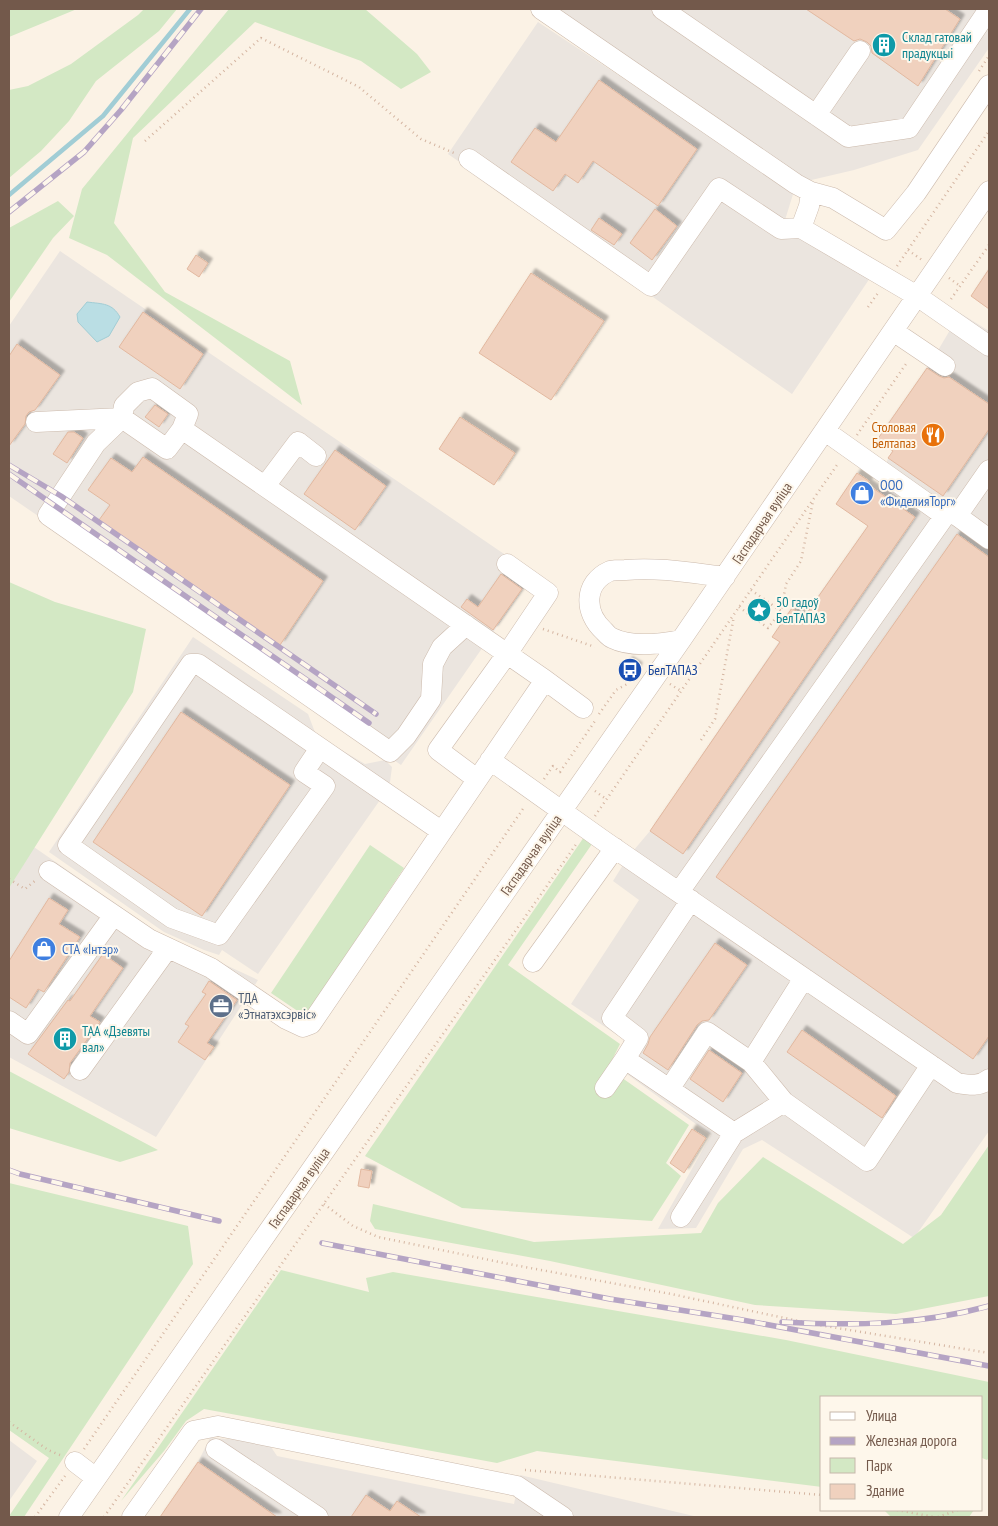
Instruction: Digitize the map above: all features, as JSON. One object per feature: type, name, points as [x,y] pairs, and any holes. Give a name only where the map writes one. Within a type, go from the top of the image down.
[{"type":"street","points":[[541,9],[811,192],[833,198],[886,230],[916,193],[989,85]]},
{"type":"street","points":[[668,10],[848,138],[910,128],[989,9]]},
{"type":"street","points":[[816,115],[860,51]]},
{"type":"street","points":[[469,159],[651,286],[719,188],[781,229],[801,228],[917,296],[989,346]]},
{"type":"street","name":"Гаспадарчая вуліца","points":[[73,1516],[96,1478],[725,577],[989,191]]},
{"type":"street","points":[[801,228],[811,192]]},
{"type":"street","points":[[893,331],[945,366]]},
{"type":"street","points":[[36,422],[122,418],[167,449],[182,429],[188,414],[152,388],[138,392],[124,406],[122,418],[96,443],[48,515],[390,752],[406,736],[431,699],[433,664],[442,647],[466,625]]},
{"type":"street","points":[[182,429],[583,708]]},
{"type":"street","points":[[825,431],[923,502],[951,516],[989,540]]},
{"type":"street","points":[[265,486],[298,442],[316,456]]},
{"type":"street","points":[[605,1088],[638,1038],[612,1018],[685,896],[951,516],[989,470]]},
{"type":"street","points":[[477,779],[438,750],[548,593],[507,564]]},
{"type":"street","points":[[681,640],[658,644],[634,644],[612,638],[596,624],[590,608],[589,592],[597,579],[611,571],[630,569],[659,569],[725,577]]},
{"type":"street","points":[[320,748],[304,772],[325,786],[219,935],[172,918],[68,845],[191,664],[198,664],[441,831]]},
{"type":"street","points":[[49,870],[149,939],[211,968],[286,1019],[303,1027],[310,1024],[545,680]]},
{"type":"street","points":[[490,760],[957,1083],[984,1084],[989,1080]]},
{"type":"street","points":[[533,962],[615,848]]},
{"type":"street","points":[[9,1021],[28,1034],[114,915]]},
{"type":"street","points":[[80,1070],[168,948]]},
{"type":"street","points":[[751,1062],[804,978]]},
{"type":"street","points":[[670,1088],[707,1032],[751,1062],[784,1102],[867,1161],[932,1065]]},
{"type":"street","points":[[625,1059],[734,1133]]},
{"type":"street","points":[[681,1217],[734,1133],[784,1102]]},
{"type":"street","points":[[132,1517],[193,1431],[218,1426],[517,1486],[563,1517]]},
{"type":"street","points":[[216,1449],[318,1517]]},
{"type":"street","points":[[76,1462],[96,1478]]},
{"type":"path","points":[[144,141],[261,38],[359,86],[421,139],[469,159]]},
{"type":"path","points":[[868,307],[989,131]]},
{"type":"path","points":[[941,312],[989,245]]},
{"type":"path","points":[[104,1517],[587,828],[917,347]]},
{"type":"path","points":[[739,607],[768,628],[781,611],[786,584],[801,561],[813,499]]},
{"type":"path","points":[[751,590],[781,611]]},
{"type":"path","points":[[702,740],[715,719],[734,615]]},
{"type":"path","points":[[528,623],[599,648]]},
{"type":"path","points":[[35,1517],[76,1462],[534,792],[553,766],[560,772],[616,690],[634,680]]},
{"type":"path","points":[[669,682],[682,691]]},
{"type":"path","points":[[9,879],[25,889],[49,870]]},
{"type":"path","points":[[323,1204],[353,1226],[378,1237],[514,1265],[671,1294],[813,1324],[989,1353]]},
{"type":"path","points":[[9,1422],[48,1450],[76,1462]]},
{"type":"path","points":[[503,1483],[522,1470],[820,1495]]},
{"type":"path","points":[[902,1511],[934,1517]]},
{"type":"path","points":[[938,1517],[955,1511]]},
{"type":"shaded area","points":[[554,9],[989,9],[989,48],[918,150],[854,170],[807,181]]},
{"type":"shaded area","points":[[538,22],[794,191],[785,220],[870,278],[792,394],[448,154]]},
{"type":"shaded area","points":[[60,251],[507,556],[526,585],[401,765],[9,496],[9,326]]},
{"type":"shaded area","points":[[960,313],[989,331],[989,1131],[914,1238],[762,1140],[743,1149],[696,1228],[658,1229],[711,1135],[613,1064],[624,1047],[623,1039],[571,1004],[639,900],[613,881],[628,857],[650,831],[779,642],[792,608],[804,616],[868,526],[888,458],[893,451],[877,440],[930,364]]},
{"type":"shaded area","points":[[193,637],[308,714],[316,735],[365,764],[385,760],[392,767],[390,782],[380,800],[258,974],[222,950],[219,955],[164,932],[49,852]]},
{"type":"shaded area","points":[[28,843],[163,936],[258,980],[156,1137],[9,1057],[9,856]]},
{"type":"shaded area","points":[[210,1438],[267,1441],[277,1456],[514,1504],[520,1475],[698,1517],[160,1517],[198,1462]]},
{"type":"shaded area","points":[[9,1440],[37,1461],[9,1501]]},
{"type":"green space","points":[[9,9],[77,9],[9,37]]},
{"type":"green space","points":[[144,9],[177,9],[159,31],[96,81],[69,121],[41,151],[9,178],[9,90],[28,86],[71,64]]},
{"type":"green space","points":[[229,9],[365,9],[417,54],[431,72],[401,89],[361,61],[255,22],[133,138],[114,223],[165,292],[290,361],[302,405],[107,255],[69,238],[82,189]]},
{"type":"green space","points":[[58,201],[74,216],[53,238],[9,302],[9,228]]},
{"type":"green space","points":[[9,582],[55,602],[146,629],[133,692],[9,888]]},
{"type":"green space","points":[[584,837],[592,844],[508,965],[620,1044],[608,1068],[689,1125],[666,1163],[681,1176],[652,1221],[462,1208],[365,1156]]},
{"type":"green space","points":[[370,845],[404,868],[305,1016],[271,993]]},
{"type":"green space","points":[[9,1071],[158,1150],[120,1162],[9,1128]]},
{"type":"green space","points":[[989,1145],[989,1296],[896,1314],[755,1305],[550,1261],[375,1229],[370,1221],[373,1204],[534,1242],[701,1233],[718,1203],[763,1157],[903,1244],[941,1215]]},
{"type":"green space","points":[[9,1183],[188,1226],[193,1264],[24,1517],[9,1516],[49,1458],[9,1430]]},
{"type":"green space","points":[[281,1270],[369,1292],[366,1278],[393,1272],[786,1340],[989,1382],[989,1458],[987,1460],[983,1458],[983,1396],[820,1396],[820,1487],[537,1451],[497,1463],[204,1409],[186,1421],[164,1451],[121,1501]]},
{"type":"green space","points":[[885,1511],[973,1511],[969,1517],[891,1517]]},
{"type":"water","points":[[87,302],[110,307],[120,317],[109,336],[97,342],[78,322],[77,314]]},
{"type":"building","points":[[806,9],[945,9],[960,19],[918,86],[872,53],[871,46],[867,42],[860,39],[854,41]]},
{"type":"building","points":[[599,80],[697,149],[658,206],[593,161],[578,183],[565,174],[553,191],[511,162],[535,128],[556,142]]},
{"type":"building","points":[[655,209],[677,226],[652,260],[630,243]]},
{"type":"building","points":[[599,218],[622,234],[614,245],[591,230]]},
{"type":"building","points":[[196,255],[208,263],[199,277],[187,269]]},
{"type":"building","points":[[989,269],[989,309],[971,296]]},
{"type":"building","points":[[531,273],[604,321],[551,400],[479,353]]},
{"type":"building","points":[[143,312],[203,354],[180,389],[119,347]]},
{"type":"building","points":[[17,344],[60,375],[35,410],[29,412],[26,416],[25,424],[9,446],[9,356]]},
{"type":"building","name":"Столовая Белтапаз","points":[[927,368],[939,376],[949,377],[989,404],[989,429],[943,496],[888,458],[893,451],[877,440]]},
{"type":"building","points":[[155,405],[168,414],[159,427],[145,417]]},
{"type":"building","points":[[460,417],[515,453],[494,485],[439,449]]},
{"type":"building","points":[[68,432],[74,432],[83,438],[67,463],[53,454]]},
{"type":"building","points":[[335,450],[386,486],[355,530],[304,494]]},
{"type":"building","points":[[143,457],[323,581],[280,645],[99,520],[110,505],[88,490],[111,458],[132,472]]},
{"type":"building","points":[[857,473],[869,481],[867,484],[915,517],[683,854],[650,831],[780,642],[772,637],[792,608],[804,617],[868,526],[836,504]]},
{"type":"building","points":[[957,534],[989,557],[989,1036],[973,1059],[716,877]]},
{"type":"building","points":[[501,574],[522,589],[493,630],[461,607],[467,599],[478,607]]},
{"type":"building","points":[[628,661],[638,667],[631,678],[621,672]]},
{"type":"building","points":[[181,712],[290,785],[202,916],[93,842]]},
{"type":"building","name":"СТА «Інтэр»","points":[[49,898],[68,910],[59,924],[80,937],[44,992],[38,989],[26,1008],[9,997],[9,961]]},
{"type":"building","points":[[715,943],[747,965],[709,1020],[702,1021],[697,1025],[668,1070],[643,1053],[650,1037]]},
{"type":"building","name":"ТАА «Дзевяты вал»","points":[[103,954],[123,968],[90,1016],[100,1022],[70,1063],[69,1072],[64,1079],[28,1054],[68,1000],[70,1001]]},
{"type":"building","name":"ТДА «Этнатэхсэрвіс»","points":[[209,981],[237,1000],[207,1043],[214,1047],[205,1060],[178,1042],[189,1026],[185,1024],[206,994],[202,992]]},
{"type":"building","points":[[802,1030],[896,1096],[882,1118],[787,1052]]},
{"type":"building","points":[[709,1050],[742,1073],[723,1102],[690,1079]]},
{"type":"building","points":[[692,1129],[706,1138],[684,1173],[670,1163]]},
{"type":"building","points":[[361,1169],[372,1171],[369,1188],[358,1186]]},
{"type":"building","points":[[198,1462],[277,1517],[160,1517]]},
{"type":"building","points":[[366,1495],[390,1511],[397,1501],[421,1517],[351,1517]]},
{"type":"waterway","points":[[9,195],[103,116],[190,9]]},
{"type":"railway","points":[[9,212],[84,152],[121,110],[201,9]]},
{"type":"railway","points":[[9,465],[61,496],[376,714]]},
{"type":"railway","points":[[9,474],[369,723]]},
{"type":"railway","points":[[9,1170],[219,1221]]},
{"type":"railway","points":[[322,1243],[610,1299],[737,1319],[989,1366]]},
{"type":"railway","points":[[782,1322],[886,1323],[938,1317],[989,1306]]},
{"type":"place","name":"Склад гатовай прадукцыі","points":[[884,45]]},
{"type":"place","name":"Столовая Белтапаз","points":[[933,435]]},
{"type":"place","name":"ООО «ФиделияТорг»","points":[[862,493]]},
{"type":"place","name":"50 гадоў БелТАПАЗ","points":[[759,610]]},
{"type":"place","name":"БелТАПАЗ","points":[[630,670]]},
{"type":"place","name":"СТА «Інтэр»","points":[[44,949]]},
{"type":"place","name":"ТДА «Этнатэхсэрвіс»","points":[[221,1006]]},
{"type":"place","name":"ТАА «Дзевяты вал»","points":[[65,1039]]}]
